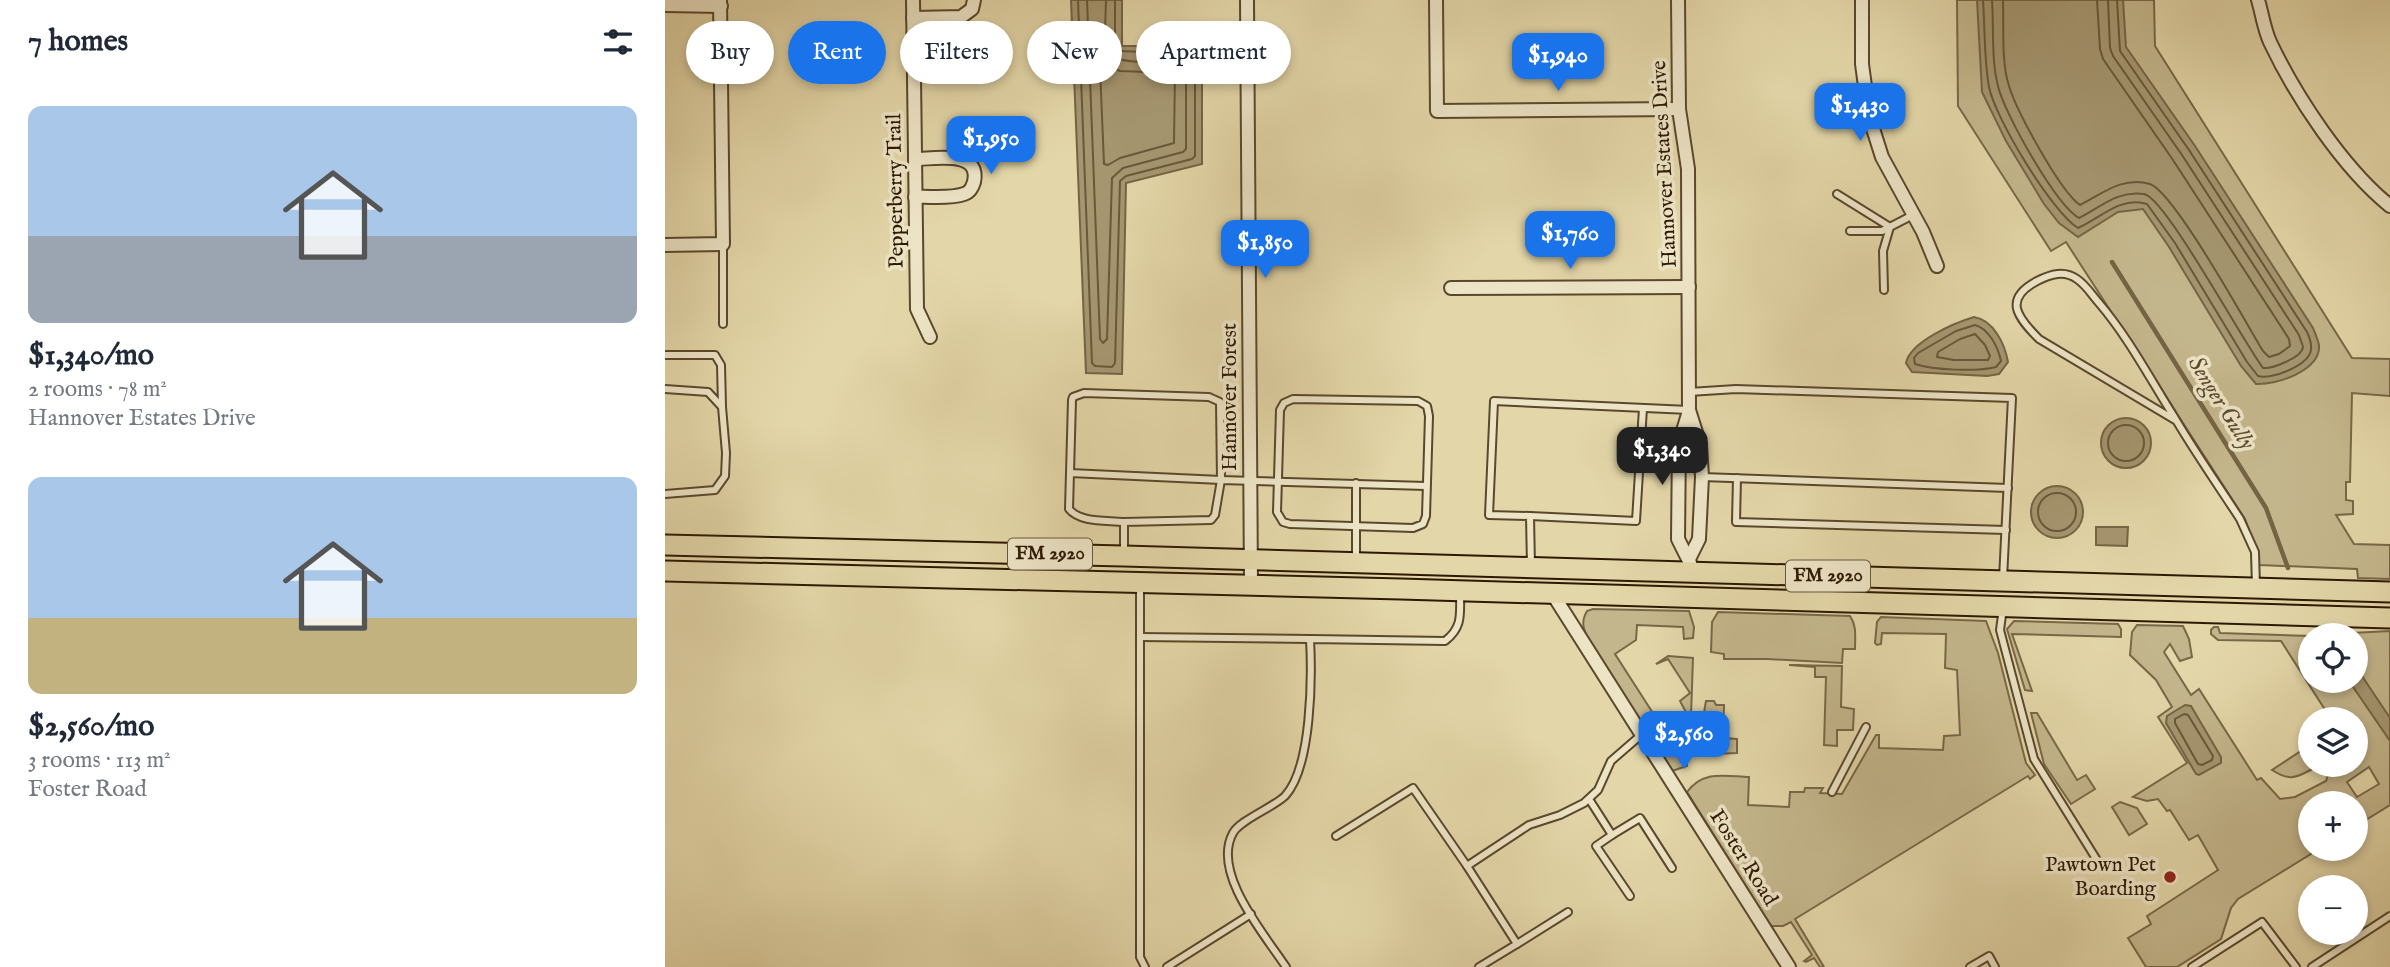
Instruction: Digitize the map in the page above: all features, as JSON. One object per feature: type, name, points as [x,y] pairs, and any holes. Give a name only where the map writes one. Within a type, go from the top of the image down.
[{"type":"main road","name":"FM 2920","points":[[665,545],[1531,568],[1690,566],[2003,581],[2390,593]]},
{"type":"main road","name":"FM 2920","points":[[665,571],[1251,584],[2390,618]]},
{"type":"street","name":"Pepperberry Trail","points":[[913,0],[917,310],[930,338]]},
{"type":"street","points":[[913,18],[961,17],[972,9],[974,0]]},
{"type":"street","name":"Hannover Forest","points":[[1247,0],[1251,584]]},
{"type":"street","points":[[1436,0],[1437,111],[1679,109]]},
{"type":"street","name":"Hannover Estates Drive","points":[[1678,0],[1679,109],[1688,169],[1689,287],[1689,410],[1679,444],[1678,540],[1690,566]]},
{"type":"street","points":[[1862,0],[1862,64],[1869,116],[1882,157],[1937,266]]},
{"type":"street","points":[[2259,0],[2269,39],[2298,93],[2368,188],[2390,206]]},
{"type":"street","points":[[665,5],[721,3],[723,244],[665,245]]},
{"type":"street","points":[[915,159],[967,160],[975,177],[968,192],[960,195],[915,197]]},
{"type":"street","points":[[1451,288],[1689,287]]},
{"type":"street","name":"Hannover Estates Drive","points":[[1689,410],[1700,445],[1702,477],[1699,539],[1690,566]]},
{"type":"street","name":"Foster Road","points":[[1552,593],[1789,967]]},
{"type":"lane","points":[[1837,194],[1890,227]]},
{"type":"lane","points":[[1850,231],[1882,232],[1913,215]]},
{"type":"lane","points":[[1884,290],[1883,251],[1890,227]]},
{"type":"lane","points":[[723,244],[723,324]]},
{"type":"lane","points":[[2175,420],[2039,339],[2024,324],[2017,311],[2018,298],[2023,289],[2045,277],[2060,273],[2080,281],[2117,325],[2240,519],[2255,552],[2256,589]]},
{"type":"lane","points":[[665,355],[715,355],[721,365],[726,453],[725,476],[715,490],[665,494]]},
{"type":"lane","points":[[665,389],[708,392],[722,407]]},
{"type":"lane","points":[[1689,392],[1736,389],[2012,398],[2003,581]]},
{"type":"lane","points":[[1077,394],[1209,397],[1220,402],[1220,480],[1215,514],[1211,520],[1123,522],[1081,518],[1071,513],[1072,400],[1077,394]]},
{"type":"lane","points":[[1293,399],[1418,401],[1427,406],[1429,415],[1426,486],[1426,516],[1423,524],[1413,528],[1283,522],[1277,512],[1277,481],[1280,410],[1284,402],[1293,399]]},
{"type":"lane","points":[[1643,408],[1636,521],[1489,514],[1494,401],[1689,410]]},
{"type":"lane","points":[[1070,473],[1426,486]]},
{"type":"lane","points":[[1702,477],[2008,488]]},
{"type":"lane","points":[[1737,478],[1736,522],[2006,530]]},
{"type":"lane","points":[[1356,483],[1356,563]]},
{"type":"lane","points":[[1530,516],[1531,568]]},
{"type":"lane","points":[[1123,522],[1124,556]]},
{"type":"lane","points":[[1140,582],[1140,957],[1145,967]]},
{"type":"lane","points":[[1140,637],[1445,641],[1455,633],[1460,622],[1460,590]]},
{"type":"lane","points":[[2003,607],[2000,630],[2033,759],[2100,865]]},
{"type":"lane","points":[[1286,967],[1234,888],[1229,866],[1229,848],[1234,831],[1286,795],[1295,778],[1303,752],[1310,708],[1310,639]]},
{"type":"lane","points":[[1832,792],[1866,727]]},
{"type":"lane","points":[[1467,866],[1529,825],[1560,815],[1589,799],[1598,790],[1611,761],[1641,735]]},
{"type":"lane","points":[[1336,836],[1413,788],[1517,944]]},
{"type":"lane","points":[[1589,799],[1612,835]]},
{"type":"lane","points":[[1630,896],[1596,846],[1612,835],[1640,818],[1672,868]]},
{"type":"lane","points":[[1479,967],[1568,912]]},
{"type":"lane","points":[[1167,967],[1251,914]]},
{"type":"lane","points":[[2312,967],[2390,916]]},
{"type":"lane","points":[[2192,967],[2262,922],[2296,967]]},
{"type":"lane","points":[[1970,967],[1989,956],[1995,967]]},
{"type":"shaded area","points":[[1957,0],[2154,0],[2155,46],[2352,358],[2390,359],[2390,396],[2352,393],[2350,482],[2346,482],[2346,500],[2353,501],[2353,514],[2336,515],[2354,544],[2390,545],[2390,579],[2358,578],[2357,569],[2259,565],[2245,519],[2066,242],[2051,251],[1958,106]]},
{"type":"shaded area","points":[[1587,611],[1689,611],[1694,627],[1693,638],[1684,639],[1683,627],[1637,625],[1636,640],[1615,654],[1676,749],[1687,744],[1687,766],[1672,771],[1587,636],[1583,620]]},
{"type":"shaded area","points":[[1718,612],[1850,616],[1855,628],[1855,649],[1843,649],[1842,663],[1724,659],[1724,654],[1711,652],[1712,622]]},
{"type":"shaded area","points":[[1881,617],[1986,621],[1998,653],[2026,763],[2035,775],[2030,779],[2028,776],[1795,919],[1824,967],[1820,967],[1814,958],[1804,961],[1812,955],[1791,922],[1783,926],[1771,926],[1687,792],[1707,777],[1749,777],[1748,805],[1789,807],[1790,792],[1804,792],[1805,788],[1823,788],[1820,793],[1842,794],[1876,735],[1879,735],[1879,748],[1943,750],[1944,736],[1960,735],[1957,670],[1945,668],[1946,634],[1882,633],[1881,644],[1877,645],[1877,622]]},
{"type":"shaded area","points":[[2014,621],[2118,624],[2121,637],[2012,634],[2032,691],[2025,690],[2007,629]]},
{"type":"shaded area","points":[[2137,625],[2183,626],[2189,639],[2192,657],[2180,661],[2170,644],[2164,652],[2191,695],[2199,689],[2257,780],[2261,778],[2280,799],[2298,795],[2300,861],[2238,899],[2231,908],[2221,939],[2177,967],[2146,967],[2128,938],[2151,924],[2147,916],[2218,870],[2198,835],[2189,840],[2170,810],[2167,811],[2158,799],[2147,801],[2133,797],[2187,763],[2158,717],[2172,707],[2156,680],[2130,655],[2132,632]]},
{"type":"shaded area","points":[[2218,627],[2220,633],[2298,636],[2298,668],[2281,641],[2218,640],[2211,634],[2211,630]]},
{"type":"shaded area","points":[[2390,631],[2390,805],[2368,819],[2367,791],[2379,784],[2368,768],[2368,707],[2323,707],[2314,693],[2368,693],[2368,632]]},
{"type":"shaded area","points":[[1668,656],[1693,658],[1691,716],[1688,716],[1680,701],[1690,693],[1668,659],[1656,664]]},
{"type":"shaded area","points":[[1789,665],[1842,666],[1841,707],[1854,709],[1853,730],[1837,730],[1837,746],[1824,745],[1826,677],[1815,677],[1815,667]]},
{"type":"shaded area","points":[[1706,701],[1724,705],[1723,738],[1737,739],[1737,753],[1715,753],[1706,747],[1703,727]]},
{"type":"shaded area","points":[[2031,713],[2037,713],[2077,780],[2086,775],[2095,789],[2071,804],[2044,764]]},
{"type":"shaded area","points":[[2298,753],[2298,775],[2286,777],[2272,770]]},
{"type":"shaded area","points":[[2327,777],[2354,777],[2347,782],[2353,791],[2307,791],[2326,781]]},
{"type":"shaded area","points":[[2120,802],[2137,808],[2147,824],[2129,835],[2112,807]]},
{"type":"water","points":[[1071,0],[1122,0],[1122,21],[1072,21]]},
{"type":"water","points":[[1977,0],[2123,0],[2126,47],[2195,146],[2313,328],[2319,345],[2313,362],[2296,375],[2275,382],[2256,384],[2241,366],[2143,209],[2118,212],[2078,237],[2059,223],[2044,204],[2006,141],[1982,92]]},
{"type":"water","points":[[1122,46],[1136,46],[1136,84],[1202,84],[1202,164],[1126,183],[1122,374],[1086,373],[1074,84],[1122,84]]},
{"type":"water","points":[[1974,317],[1993,328],[2001,341],[2008,362],[1999,374],[1987,376],[1912,372],[1906,363],[1915,348],[1945,329]]},
{"type":"water","points":[[2116,419],[2136,419],[2150,433],[2150,453],[2136,467],[2116,467],[2102,453],[2102,433]]},
{"type":"water","points":[[2057,486],[2067,488],[2075,494],[2081,502],[2081,522],[2075,530],[2067,536],[2057,538],[2047,536],[2039,530],[2033,522],[2031,512],[2033,502],[2039,494],[2047,488]]},
{"type":"water","points":[[2096,527],[2128,527],[2127,546],[2096,545]]},
{"type":"water","points":[[2368,685],[2390,718],[2390,741],[2368,707],[2357,693],[2368,693]]},
{"type":"water","points":[[2185,705],[2191,706],[2221,757],[2221,763],[2199,775],[2166,723],[2167,716]]},
{"type":"waterway","name":"Senger Gully","points":[[2112,262],[2266,508],[2288,568]]},
{"type":"place","name":"Pawtown Pet Boarding","points":[[2170,877]]}]
